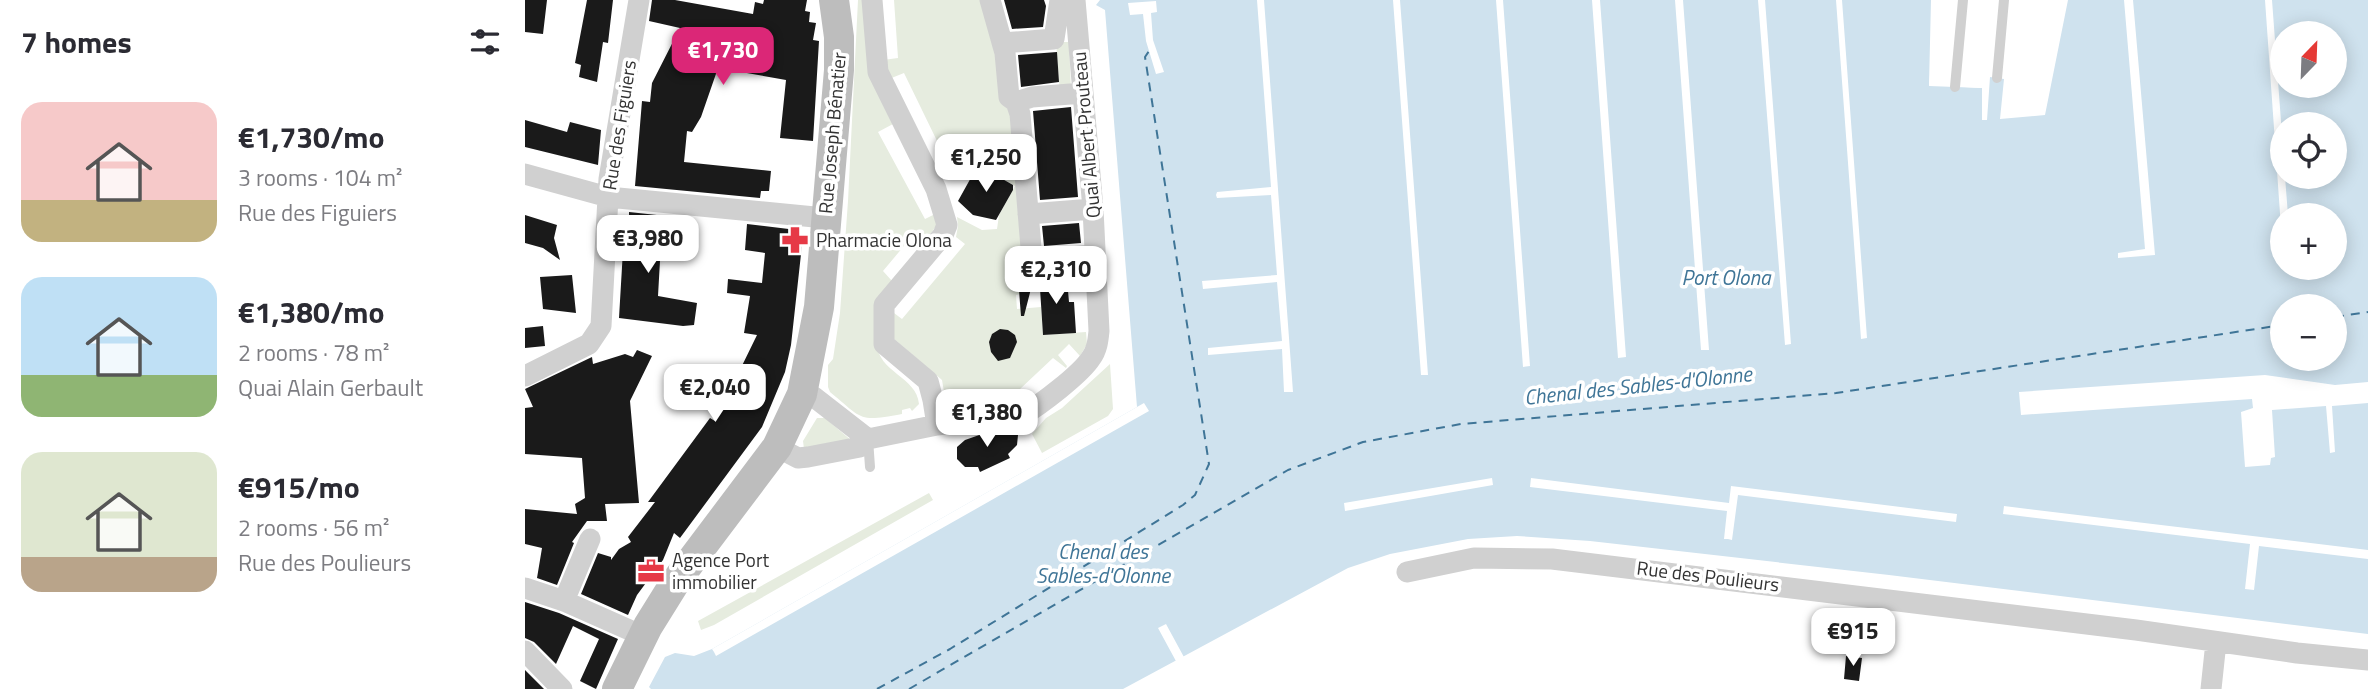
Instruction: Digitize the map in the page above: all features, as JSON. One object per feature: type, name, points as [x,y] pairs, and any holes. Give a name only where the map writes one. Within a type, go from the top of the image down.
[{"type":"street","name":"Rue des Figuiers","points":[[525,376],[589,344],[601,326],[608,197],[639,0]]},
{"type":"street","name":"Rue Joseph Bénatier","points":[[617,689],[643,636],[676,581],[776,447],[790,424],[802,394],[819,307],[840,53],[834,0]]},
{"type":"street","points":[[776,447],[798,458],[808,457],[860,447],[868,439],[937,425],[928,382],[884,344],[883,325],[884,305],[943,235],[947,218],[924,163],[878,72],[872,0]]},
{"type":"street","points":[[990,0],[1005,53],[1009,97],[1016,102],[1020,114],[1032,260],[1094,255]]},
{"type":"street","points":[[1002,43],[1054,39],[1060,0]]},
{"type":"street","name":"Quai Albert Prouteau","points":[[937,425],[1023,415],[1087,364],[1094,352],[1099,331],[1093,209],[1075,0]]},
{"type":"street","points":[[1016,102],[1032,97],[1083,93]]},
{"type":"street","points":[[525,174],[608,197],[825,218]]},
{"type":"street","points":[[1028,214],[1093,209]]},
{"type":"street","points":[[802,394],[814,397],[868,439]]},
{"type":"street","points":[[564,601],[590,539]]},
{"type":"street","name":"Rue des Poulieurs","points":[[1408,572],[1474,558],[1552,559],[2368,660]]},
{"type":"street","points":[[525,588],[564,601],[643,636]]},
{"type":"street","points":[[2211,689],[2216,642]]},
{"type":"street","points":[[525,651],[562,689]]},
{"type":"lane","points":[[1955,87],[1963,0]]},
{"type":"lane","points":[[1997,78],[2004,0]]},
{"type":"lane","points":[[868,439],[870,467]]},
{"type":"shaded area","points":[[858,0],[865,0],[893,124],[878,132],[925,219],[935,214],[939,222],[926,240],[914,234],[883,271],[892,281],[878,329],[879,354],[890,368],[912,387],[919,404],[912,411],[910,408],[902,410],[902,414],[877,418],[856,413],[830,392],[828,387],[828,365],[833,359],[840,313]]},
{"type":"shaded area","points":[[894,0],[985,0],[1015,115],[1022,253],[1017,256],[1020,294],[1016,295],[1017,309],[1041,307],[1043,335],[1086,332],[1087,344],[1080,356],[1069,344],[1058,355],[1066,368],[1053,358],[1020,389],[956,399],[959,413],[955,414],[947,410],[942,380],[893,338],[890,310],[902,319],[965,244],[956,237],[957,217],[982,230],[997,229],[999,215],[1015,186],[978,165],[974,172],[956,180],[904,73],[889,79],[883,60],[898,58]]},
{"type":"shaded area","points":[[1056,42],[1069,42],[1071,91],[1060,93]]},
{"type":"shaded area","points":[[1110,364],[1113,409],[1108,416],[1042,453],[1032,434],[1046,418],[1062,408]]},
{"type":"shaded area","points":[[817,418],[825,418],[852,441],[804,449],[803,441]]},
{"type":"shaded area","points":[[929,493],[933,500],[701,630],[698,621]]},
{"type":"water","name":"Port Olona","points":[[1100,0],[1931,0],[1929,85],[1982,88],[1982,120],[1987,120],[1990,77],[2004,79],[2000,119],[2045,115],[2068,0],[2368,0],[2368,634],[1889,575],[1590,541],[1517,536],[1468,539],[1390,554],[1348,568],[1123,689],[651,689],[649,687],[665,657],[675,653],[694,656],[712,649],[1137,407],[1105,10],[1096,5]]},
{"type":"pier","points":[[1257,0],[1264,0],[1293,392],[1284,392],[1282,349],[1208,355],[1208,348],[1282,341],[1277,282],[1203,289],[1202,281],[1277,275],[1271,195],[1217,198],[1216,195],[1217,192],[1271,187]]},
{"type":"pier","points":[[1393,0],[1400,0],[1428,375],[1421,375]]},
{"type":"pier","points":[[1496,0],[1503,0],[1530,366],[1523,367]]},
{"type":"pier","points":[[1592,0],[1600,0],[1626,357],[1618,358]]},
{"type":"pier","points":[[1675,0],[1683,0],[1709,350],[1701,350]]},
{"type":"pier","points":[[1758,0],[1765,0],[1791,344],[1785,345]]},
{"type":"pier","points":[[1836,0],[1842,0],[1867,338],[1861,339]]},
{"type":"pier","points":[[2124,0],[2133,0],[2155,255],[2118,258],[2118,253],[2145,249]]},
{"type":"pier","points":[[2265,0],[2272,0],[2274,21],[2270,21],[2270,71]]},
{"type":"pier","points":[[1156,1],[1157,12],[1151,13],[1153,40],[1164,72],[1156,74],[1146,41],[1143,14],[1130,15],[1128,3]]},
{"type":"pier","points":[[1934,25],[1932,82],[1982,85],[1982,88],[1929,86]]},
{"type":"pier","points":[[2272,98],[2279,98],[2280,112],[2273,112]]},
{"type":"pier","points":[[2278,189],[2286,189],[2287,203],[2279,203]]},
{"type":"pier","points":[[2265,375],[2335,385],[2368,382],[2368,403],[2332,406],[2335,452],[2330,453],[2326,406],[2272,410],[2275,457],[2271,458],[2270,465],[2245,467],[2241,412],[2253,408],[2252,399],[2021,415],[2019,392]]},
{"type":"pier","points":[[1144,403],[1149,411],[716,656],[712,649]]},
{"type":"pier","points":[[1492,478],[1493,485],[1345,511],[1344,503]]},
{"type":"pier","points":[[1531,478],[1729,503],[1731,486],[1957,514],[1956,522],[1738,495],[1732,540],[1724,539],[1727,511],[1530,487]]},
{"type":"pier","points":[[2004,506],[2368,550],[2368,559],[2259,546],[2254,590],[2245,589],[2250,544],[2003,514]]},
{"type":"pier","points":[[1166,624],[1185,659],[1177,663],[1158,628]]},
{"type":"building","points":[[525,0],[547,0],[543,34],[525,32]]},
{"type":"building","points":[[587,0],[613,0],[608,43],[603,42],[597,82],[579,77],[581,65],[575,63]]},
{"type":"building","points":[[652,0],[675,0],[753,14],[755,2],[763,4],[764,0],[807,0],[805,11],[810,12],[809,22],[816,23],[813,40],[819,41],[813,141],[780,138],[786,80],[718,68],[701,117],[692,132],[687,131],[684,162],[771,171],[769,191],[761,191],[760,198],[635,186],[642,101],[650,102],[652,83],[680,28],[649,21]]},
{"type":"building","points":[[1004,0],[1044,0],[1046,6],[1043,27],[1012,29]]},
{"type":"building","points":[[1057,52],[1059,82],[1021,87],[1018,55]]},
{"type":"building","points":[[1071,107],[1078,197],[1040,200],[1033,111]]},
{"type":"building","points":[[525,120],[567,132],[570,122],[601,130],[598,165],[525,147]]},
{"type":"building","points":[[978,165],[1013,185],[1013,190],[996,220],[973,215],[958,201]]},
{"type":"building","points":[[629,212],[666,216],[669,221],[667,244],[661,243],[658,296],[697,303],[694,325],[619,318],[625,216],[629,217]]},
{"type":"building","points":[[525,215],[557,225],[554,238],[560,260],[543,248],[525,243]]},
{"type":"building","points":[[1079,223],[1081,243],[1044,246],[1042,226]]},
{"type":"building","points":[[747,224],[797,230],[803,236],[791,345],[785,372],[762,427],[680,538],[674,533],[663,560],[637,595],[628,615],[581,594],[598,553],[611,557],[611,560],[619,549],[631,542],[628,537],[655,502],[648,502],[710,418],[715,421],[757,335],[744,333],[750,296],[727,293],[728,279],[762,283],[765,253],[745,250]]},
{"type":"building","points":[[1017,265],[1027,272],[1035,273],[1024,316],[1021,316]]},
{"type":"building","points":[[1060,271],[1061,291],[1068,291],[1069,302],[1074,302],[1076,333],[1043,335],[1039,273]]},
{"type":"building","points":[[572,275],[576,313],[543,309],[540,277]]},
{"type":"building","points":[[543,326],[545,346],[525,348],[525,328]]},
{"type":"building","points":[[1000,329],[1015,335],[1017,342],[1010,358],[998,361],[991,352],[989,342],[992,334]]},
{"type":"building","points":[[637,350],[652,356],[630,401],[639,503],[605,504],[607,521],[587,521],[572,542],[574,543],[557,585],[537,578],[542,548],[525,544],[525,509],[577,514],[575,504],[585,498],[582,458],[525,454],[525,408],[533,407],[525,389],[592,357],[593,364],[625,354],[633,357]]},
{"type":"building","points":[[1012,430],[1018,435],[1017,445],[1008,454],[1010,458],[980,472],[978,467],[965,467],[957,459],[957,447],[965,440],[988,432]]},
{"type":"building","points":[[525,602],[559,613],[618,639],[596,689],[580,681],[599,639],[573,626],[556,664],[534,642],[525,638]]},
{"type":"building","points":[[1846,656],[1862,658],[1859,681],[1844,679]]},
{"type":"building","points":[[525,670],[544,689],[525,689]]},
{"type":"ferry route","points":[[877,689],[950,649],[1183,505],[1195,495],[1209,464],[1145,57],[1149,51]]},
{"type":"ferry route","points":[[2347,315],[2368,312]]},
{"type":"ferry route","points":[[909,689],[1288,470],[1363,442],[1461,424],[1836,393],[2270,327]]},
{"type":"place","name":"Pharmacie Olona","points":[[795,240]]},
{"type":"place","name":"Agence Port immobilier","points":[[651,571]]},
{"type":"water label","name":"Chenal des Sables-d'Olonne","points":[[1638,386]]},
{"type":"water label","name":"Chenal des Sables-d'Olonne","points":[[1103,564]]}]
